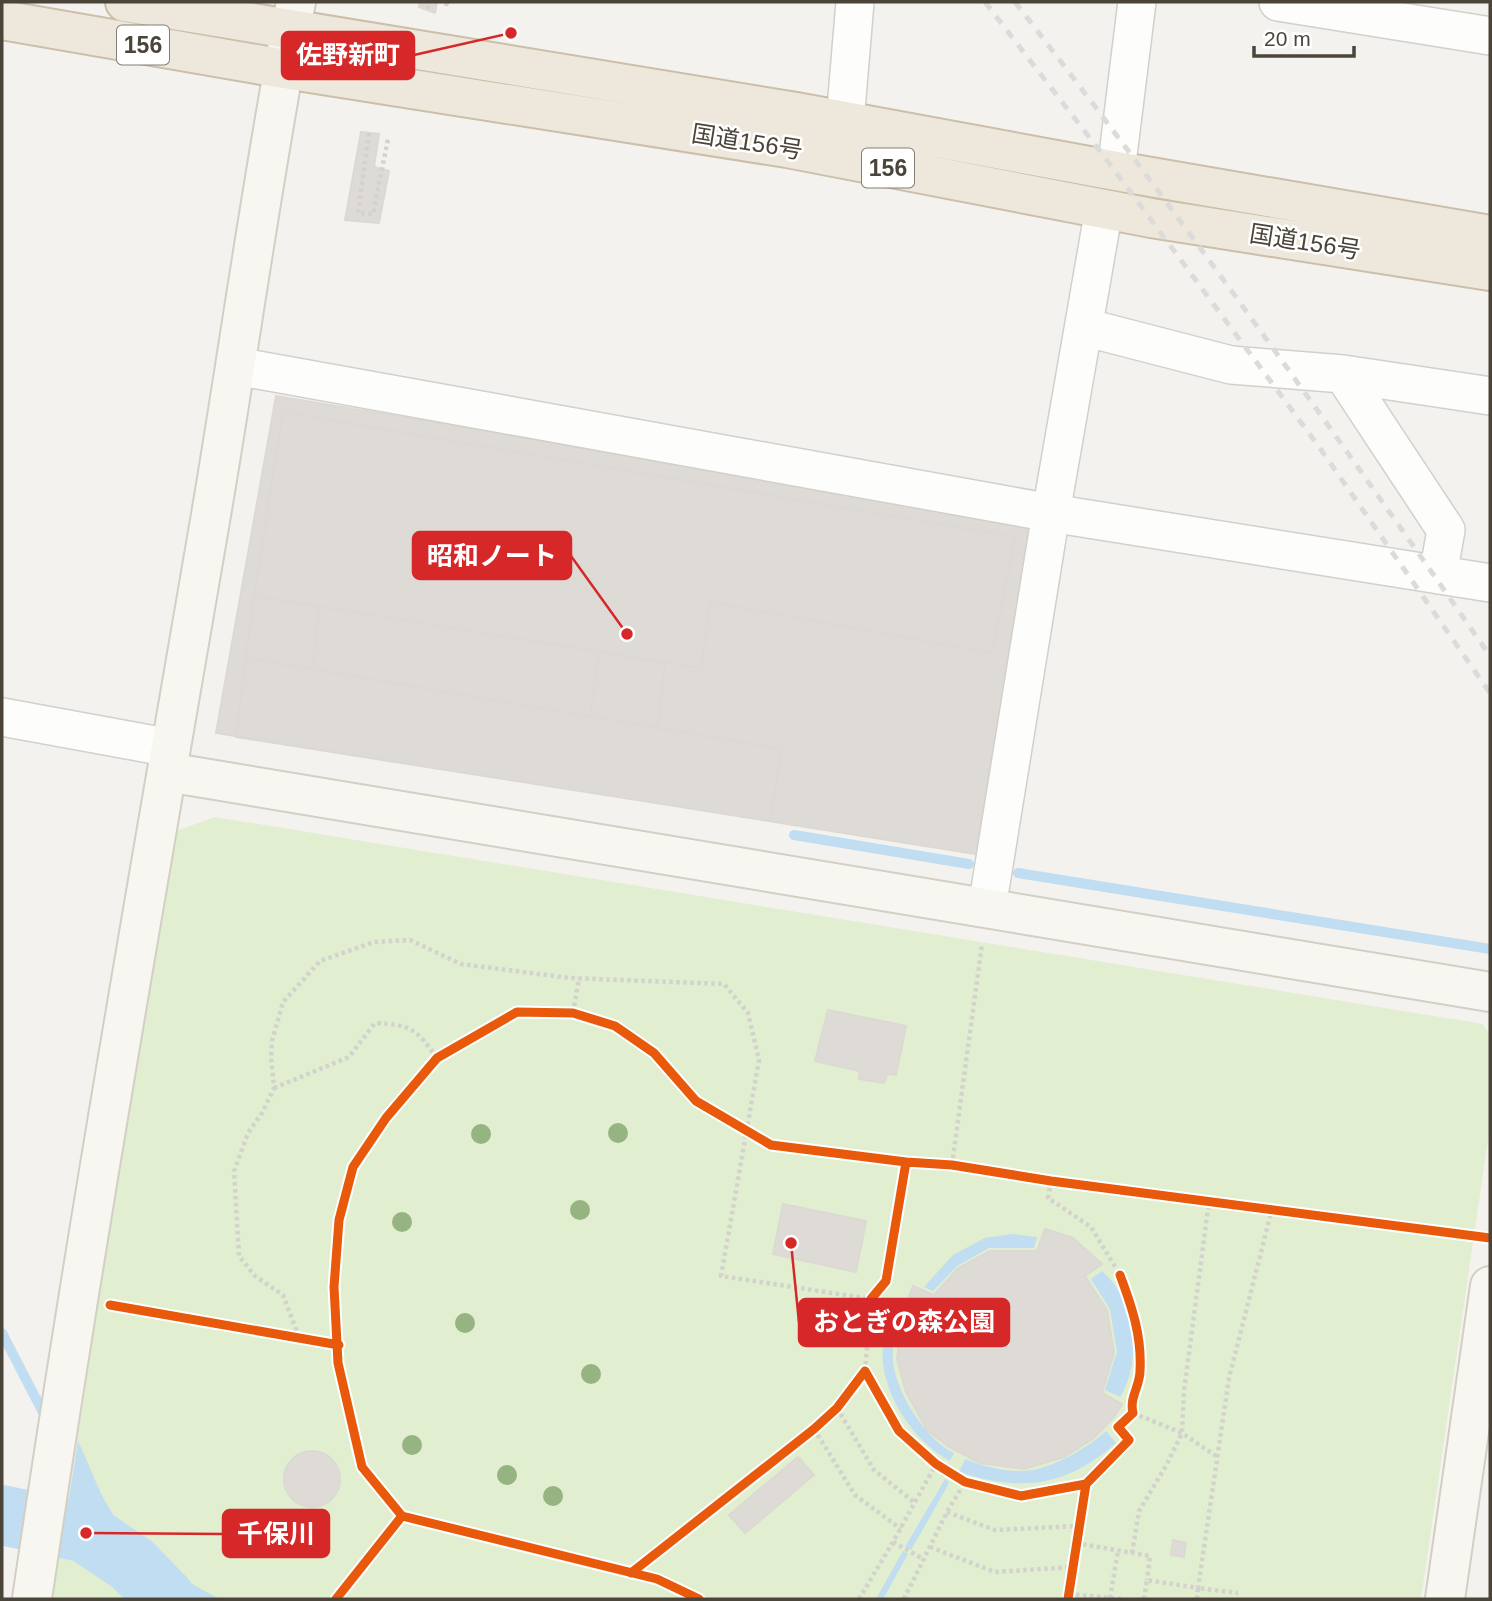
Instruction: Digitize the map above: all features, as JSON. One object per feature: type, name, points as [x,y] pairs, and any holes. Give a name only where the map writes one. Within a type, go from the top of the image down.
[{"type":"highway","name":"国道156号","points":[[125,2],[293,15],[1116,171],[1490,235]]},
{"type":"highway","name":"国道156号","points":[[2,20],[285,69],[787,148],[1104,209],[1490,271]]},
{"type":"street","points":[[845,121],[855,2]]},
{"type":"street","points":[[1116,171],[1137,2]]},
{"type":"street","points":[[1278,2],[1490,36]]},
{"type":"street","points":[[32,1599],[68,1352],[293,15]]},
{"type":"street","points":[[986,908],[1104,209]]},
{"type":"street","points":[[1084,327],[1231,365],[1343,374],[1490,396]]},
{"type":"street","points":[[236,366],[1051,513],[1490,583]]},
{"type":"street","points":[[1343,374],[1446,530],[1438,575]]},
{"type":"street","points":[[2,717],[169,760],[986,908],[1490,992]]},
{"type":"street","points":[[1445,1599],[1490,1286]]},
{"type":"path","points":[[428,9],[429,2]]},
{"type":"path","points":[[369,133],[358,213],[373,214],[388,139]]},
{"type":"path","points":[[952,1165],[986,908]]},
{"type":"path","points":[[299,1337],[284,1295],[255,1276],[239,1256],[234,1171],[248,1133],[262,1113],[274,1088],[272,1041],[283,1002],[320,961],[373,942],[410,940],[461,964],[579,978],[724,984],[748,1013],[759,1060],[749,1132],[721,1276],[871,1299]]},
{"type":"path","points":[[573,1013],[579,978]]},
{"type":"path","points":[[562,1013],[583,1016]]},
{"type":"path","points":[[274,1088],[349,1057],[375,1023],[394,1024],[418,1033],[441,1056],[428,1068]]},
{"type":"path","points":[[735,1124],[749,1132]]},
{"type":"path","points":[[940,1164],[964,1167]]},
{"type":"path","points":[[1038,1179],[1064,1183]]},
{"type":"path","points":[[1051,1181],[1048,1198],[1091,1227],[1121,1275],[1125,1287]]},
{"type":"path","points":[[1196,1199],[1222,1203]]},
{"type":"path","points":[[1132,1553],[1139,1511],[1182,1433],[1184,1391],[1209,1201]]},
{"type":"path","points":[[1260,1208],[1286,1211]]},
{"type":"path","points":[[1197,1599],[1228,1378],[1272,1209]]},
{"type":"path","points":[[859,1380],[865,1371],[871,1299],[878,1290]]},
{"type":"path","points":[[285,1335],[312,1340]]},
{"type":"path","points":[[865,1371],[872,1383]]},
{"type":"path","points":[[803,1438],[845,1397]]},
{"type":"path","points":[[1130,1413],[1182,1433],[1216,1456]]},
{"type":"path","points":[[825,1419],[874,1470],[915,1503]]},
{"type":"path","points":[[825,1419],[855,1495],[901,1529]]},
{"type":"path","points":[[926,1456],[949,1473]]},
{"type":"path","points":[[859,1599],[938,1466]]},
{"type":"path","points":[[904,1599],[962,1480],[976,1485]]},
{"type":"path","points":[[947,1512],[995,1530],[1079,1526]]},
{"type":"path","points":[[1080,1516],[1068,1597],[1122,1599]]},
{"type":"path","points":[[893,1542],[923,1559]]},
{"type":"path","points":[[1076,1543],[1150,1556],[1144,1599]]},
{"type":"path","points":[[930,1546],[995,1572],[1073,1567]]},
{"type":"path","points":[[1110,1598],[1118,1551]]},
{"type":"path","points":[[1147,1580],[1238,1593]]},
{"type":"green space","points":[[215,817],[1483,1024],[1490,1035],[1490,1126],[1421,1599],[53,1599],[170,833]]},
{"type":"water","points":[[1012,1234],[1037,1237],[1034,1248],[989,1248],[957,1266],[933,1291],[924,1287],[953,1255],[985,1238]]},
{"type":"water","points":[[1102,1271],[1122,1298],[1132,1331],[1132,1366],[1120,1397],[1105,1390],[1117,1352],[1110,1309],[1091,1279]]},
{"type":"water","points":[[885,1319],[895,1320],[893,1359],[905,1399],[923,1426],[954,1453],[950,1461],[926,1444],[897,1407],[886,1378],[883,1359]]},
{"type":"water","points":[[1106,1431],[1116,1443],[1097,1458],[1061,1477],[1023,1483],[1003,1482],[959,1472],[965,1459],[1009,1471],[1045,1467],[1079,1451]]},
{"type":"water","points":[[78,1441],[105,1501],[128,1534],[169,1570],[220,1599],[134,1599],[139,1592],[131,1578],[80,1548],[62,1544]]},
{"type":"water","points":[[945,1479],[949,1482],[947,1487],[911,1550],[905,1547]]},
{"type":"water","points":[[903,1551],[908,1554],[883,1599],[876,1599]]},
{"type":"building","points":[[420,2],[437,2],[435,13],[419,7]]},
{"type":"building","points":[[361,132],[379,134],[374,167],[389,171],[379,223],[345,220]]},
{"type":"building","points":[[276,396],[1026,521],[1039,535],[982,855],[216,733]]},
{"type":"building","points":[[283,412],[1015,537],[992,653],[710,602],[701,668],[254,596]]},
{"type":"building","points":[[254,596],[319,607],[313,669],[246,658]]},
{"type":"building","points":[[599,651],[665,664],[658,728],[590,716]]},
{"type":"building","points":[[246,658],[782,749],[770,821],[236,737]]},
{"type":"building","points":[[828,1010],[906,1026],[896,1075],[887,1074],[884,1083],[859,1079],[860,1071],[815,1061]]},
{"type":"building","points":[[783,1204],[866,1221],[856,1272],[773,1254]]},
{"type":"building","points":[[1045,1229],[1073,1238],[1102,1264],[1085,1276],[1107,1310],[1114,1353],[1102,1393],[1122,1404],[1094,1438],[1064,1457],[1024,1469],[980,1463],[949,1447],[927,1430],[906,1392],[897,1359],[902,1315],[913,1286],[934,1295],[958,1268],[990,1251],[1037,1251]]},
{"type":"building","points":[[306,1451],[318,1451],[332,1459],[340,1473],[338,1490],[332,1499],[318,1507],[306,1507],[289,1495],[284,1485],[284,1473],[296,1456]]},
{"type":"building","points":[[798,1457],[814,1475],[745,1533],[729,1515]]},
{"type":"building","points":[[1173,1540],[1186,1543],[1184,1557],[1171,1555]]},
{"type":"waterway","points":[[794,835],[969,864]]},
{"type":"waterway","points":[[1018,873],[1490,949]]},
{"type":"waterway","points":[[2,1333],[47,1420]]},
{"type":"waterway","points":[[2,1515],[86,1533],[132,1564],[166,1599]]},
{"type":"railway","points":[[985,2],[1106,159],[1317,444],[1490,693]]},
{"type":"railway","points":[[1015,2],[1257,326],[1490,656]]},
{"type":"cycle path","points":[[699,1599],[657,1579],[402,1516],[362,1467],[338,1363],[334,1287],[339,1220],[353,1167],[386,1118],[437,1058],[517,1012],[573,1013],[615,1026],[654,1053],[696,1101],[771,1145],[952,1165],[1051,1181],[1490,1238]]},
{"type":"cycle path","points":[[871,1299],[886,1281],[906,1162]]},
{"type":"cycle path","points":[[631,1573],[814,1429],[837,1408],[865,1371],[899,1431],[936,1464],[965,1482],[1021,1496],[1086,1484],[1129,1440],[1118,1427],[1133,1413],[1132,1402],[1140,1376],[1138,1334],[1120,1275]]},
{"type":"cycle path","points":[[110,1305],[339,1345]]},
{"type":"cycle path","points":[[1068,1599],[1086,1484]]},
{"type":"cycle path","points":[[336,1599],[402,1516]]},
{"type":"place","name":"佐野新町","points":[[511,33]]},
{"type":"place","name":"昭和ノート","points":[[627,634]]},
{"type":"place","name":"おとぎの森公園","points":[[791,1243]]},
{"type":"place","name":"千保川","points":[[86,1533]]}]
